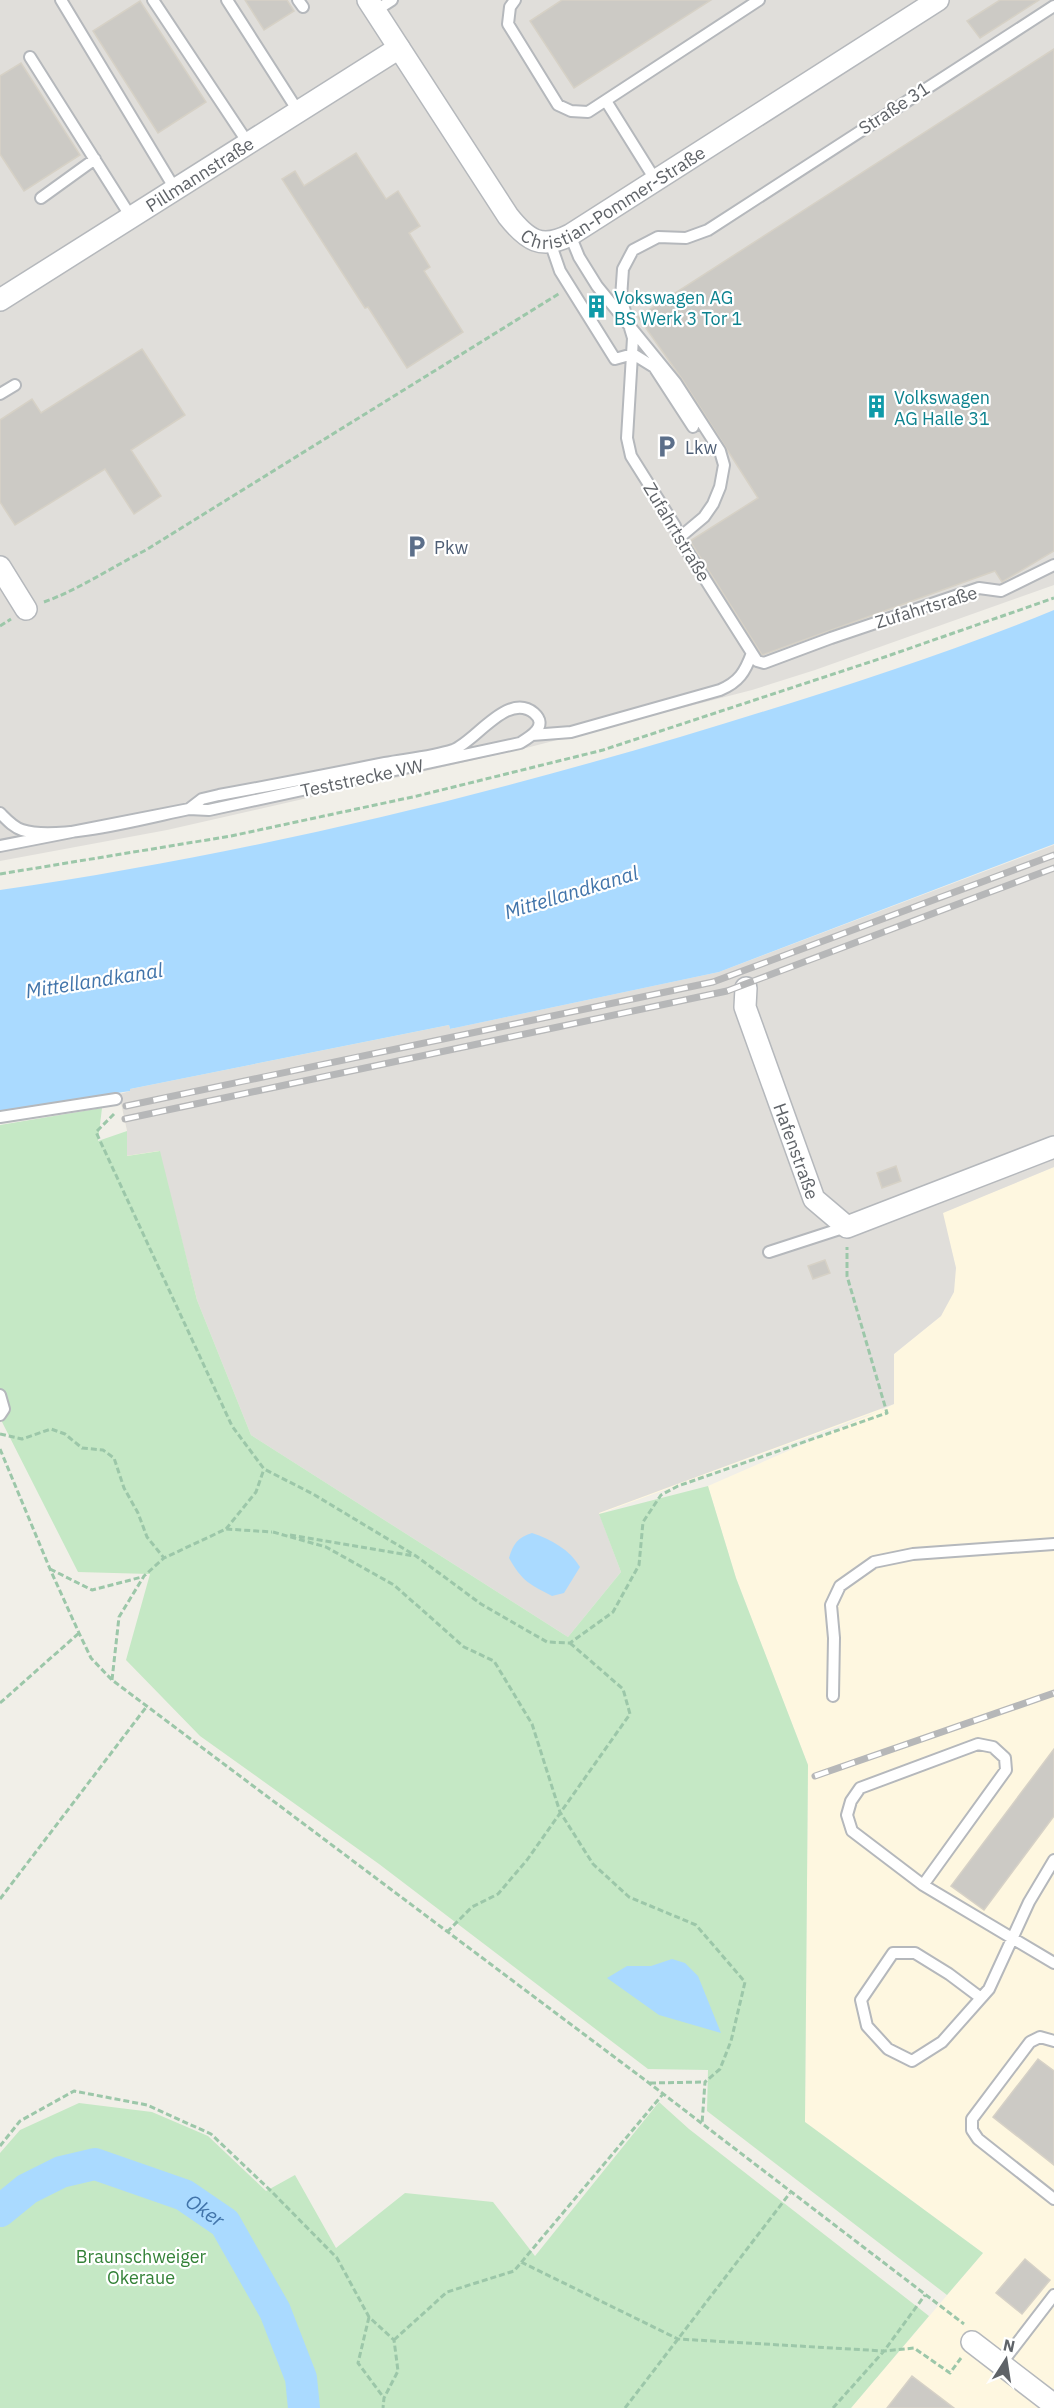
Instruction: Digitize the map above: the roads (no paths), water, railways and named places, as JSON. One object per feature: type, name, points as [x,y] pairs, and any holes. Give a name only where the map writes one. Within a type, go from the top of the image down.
[{"type":"street","name":"Christian-Pommer-Straße","points":[[379,4],[399,48],[519,231],[532,240],[550,242],[570,235],[938,0]]},
{"type":"street","name":"Pillmannstraße","points":[[0,300],[399,48]]},
{"type":"street","points":[[0,567],[27,609]]},
{"type":"street","name":"Hafenstraße","points":[[746,988],[745,1006],[814,1199],[847,1227]]},
{"type":"street","points":[[847,1227],[1054,1147]]},
{"type":"street","points":[[972,2342],[1054,2404]]},
{"type":"lane","points":[[61,0],[175,189]]},
{"type":"lane","points":[[153,0],[248,143]]},
{"type":"lane","points":[[227,0],[298,111]]},
{"type":"lane","points":[[515,0],[510,7],[508,24],[558,105],[571,111],[588,112],[759,0]]},
{"type":"lane","name":"Straße 31","points":[[630,327],[621,298],[623,269],[633,250],[658,237],[686,238],[708,230],[734,211],[1054,6]]},
{"type":"lane","points":[[30,57],[131,217]]},
{"type":"lane","points":[[606,101],[656,181]]},
{"type":"lane","points":[[41,198],[95,159]]},
{"type":"lane","points":[[570,235],[593,281],[676,383],[720,451],[724,465],[720,487],[713,504],[704,517],[678,538]]},
{"type":"lane","points":[[550,242],[560,271],[615,359],[633,354],[654,367],[693,427]]},
{"type":"lane","name":"Zufahrtstraße","points":[[630,327],[633,354],[627,438],[631,456],[675,526],[678,538],[752,652]]},
{"type":"lane","points":[[0,394],[15,385]]},
{"type":"lane","name":"Zufahrtsraße","points":[[752,652],[757,661],[764,663],[979,588],[1001,591],[1054,565]]},
{"type":"lane","name":"Teststrecke VW","points":[[0,846],[189,809],[202,799],[219,795],[533,735],[571,732],[720,690],[733,684],[746,670],[752,652]]},
{"type":"lane","name":"Teststrecke VW","points":[[0,813],[10,824],[23,830],[71,832],[189,809],[208,810],[520,743],[538,730],[540,723],[538,717],[532,711],[515,708],[493,719],[454,750]]},
{"type":"lane","points":[[0,1117],[118,1104]]},
{"type":"lane","points":[[769,1252],[847,1227]]},
{"type":"lane","points":[[0,1395],[4,1409],[0,1415]]},
{"type":"lane","points":[[832,1696],[834,1638],[831,1605],[840,1586],[874,1562],[913,1554],[1054,1544]]},
{"type":"lane","points":[[923,1885],[1006,1770],[1005,1758],[993,1747],[978,1744],[860,1788],[851,1801],[847,1815],[852,1831],[923,1885],[1054,1963]]},
{"type":"lane","points":[[981,1998],[949,1974],[915,1953],[893,1953],[861,2000],[867,2026],[888,2049],[912,2061],[942,2042],[989,1989],[1029,1902],[1054,1860]]},
{"type":"lane","points":[[1054,2041],[1040,2037],[1030,2042],[972,2120],[972,2130],[978,2139],[1054,2199]]},
{"type":"lane","points":[[1001,2364],[1054,2295]]},
{"type":"water","name":"Mittellandkanal","points":[[1054,610],[1054,844],[719,972],[450,1029],[449,1025],[130,1089],[130,1091],[0,1111],[0,890],[86,877],[257,844],[343,826],[512,784],[680,737],[821,693],[962,646]]},
{"type":"water","points":[[532,1533],[559,1546],[571,1555],[580,1567],[564,1593],[552,1596],[532,1585],[522,1577],[509,1558],[517,1542]]},
{"type":"water","points":[[672,1959],[685,1963],[698,1976],[721,2033],[659,2015],[607,1978],[627,1966],[651,1966]]},
{"type":"waterway","name":"Oker","points":[[0,2211],[27,2189],[61,2172],[95,2164],[184,2195],[225,2223],[275,2311],[301,2378],[304,2408]]},
{"type":"railway","points":[[126,1106],[713,982],[1054,855]]},
{"type":"railway","points":[[125,1119],[727,991],[1054,868]]},
{"type":"railway","points":[[815,1776],[1054,1693]]},
{"type":"place","name":"Vokswagen AG BS Werk 3 Tor 1","points":[[596,307]]},
{"type":"place","name":"Volkswagen AG Halle 31","points":[[876,407]]},
{"type":"place","name":"Lkw","points":[[667,447]]},
{"type":"place","name":"Pkw","points":[[416,547]]},
{"type":"park label","name":"Braunschweiger Okeraue","points":[[141,2266]]}]
